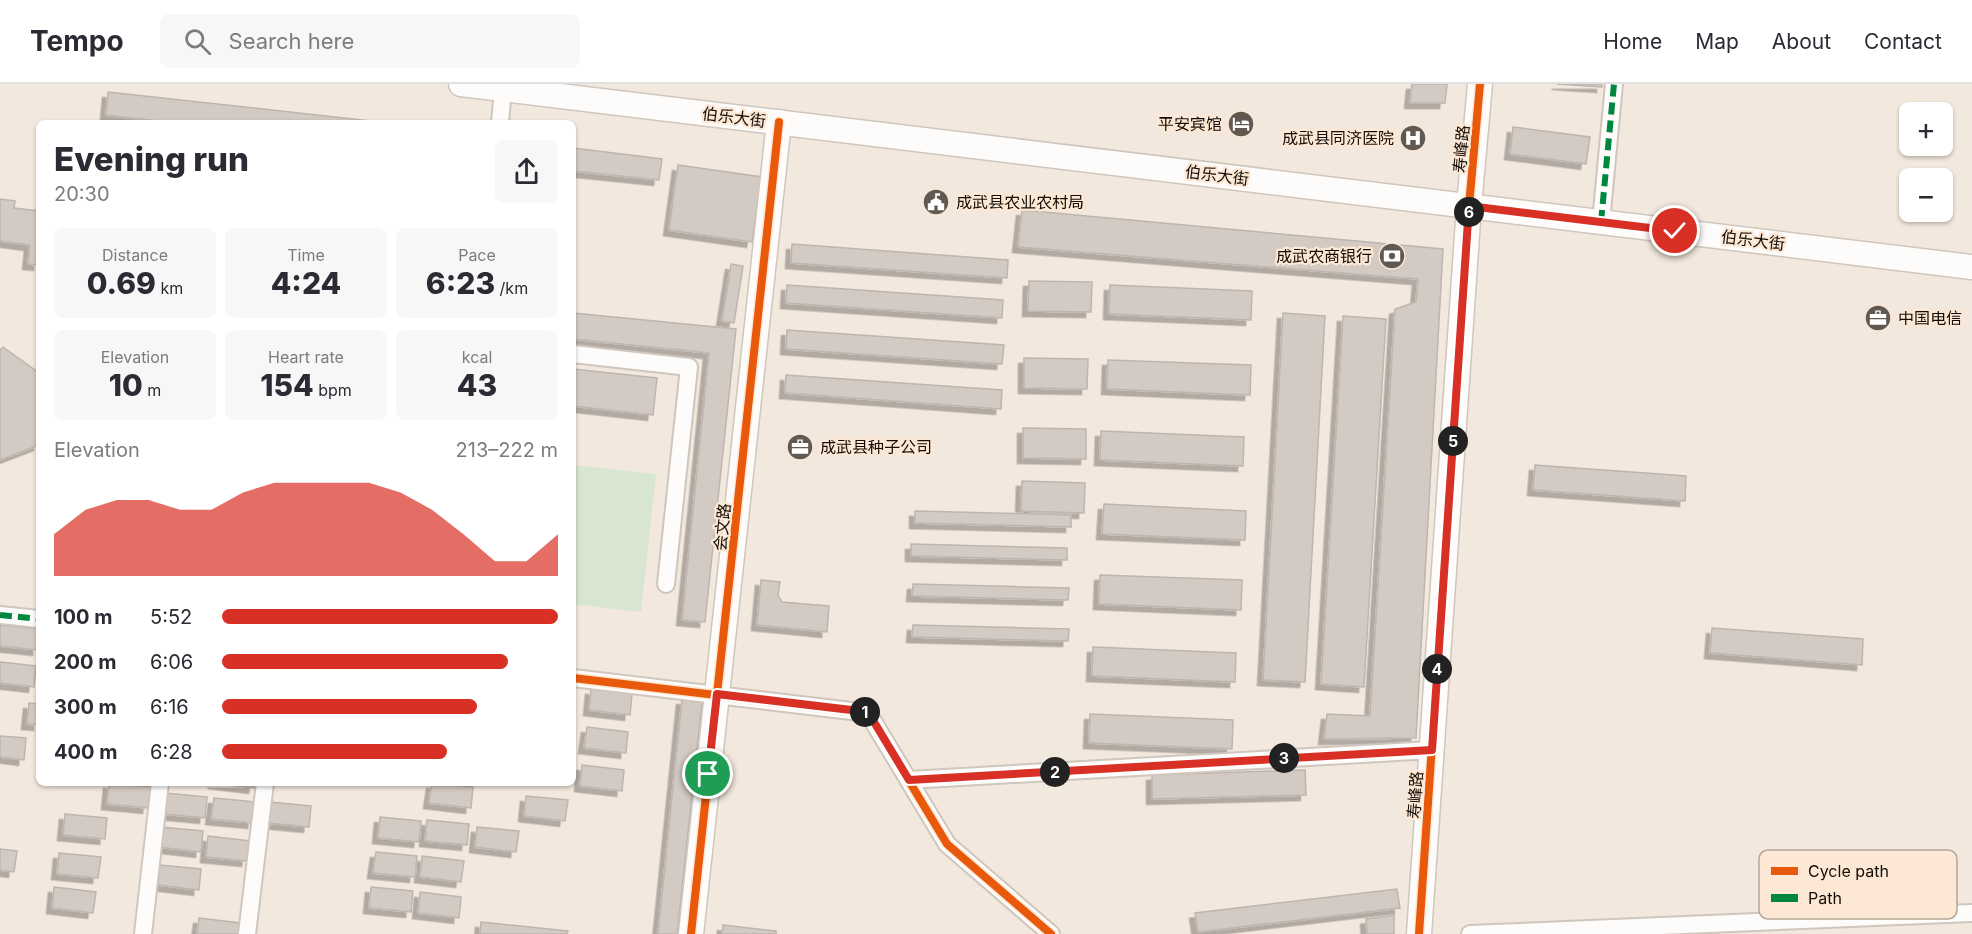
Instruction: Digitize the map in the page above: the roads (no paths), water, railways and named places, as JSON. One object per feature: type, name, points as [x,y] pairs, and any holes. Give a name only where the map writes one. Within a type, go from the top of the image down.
[{"type":"street","name":"伯乐大街","points":[[461,84],[1972,267]]},
{"type":"street","name":"寿峰路","points":[[1419,934],[1469,206],[1480,84]]},
{"type":"street","points":[[1601,222],[1614,84]]},
{"type":"street","points":[[500,120],[503,89]]},
{"type":"street","name":"会文路","points":[[691,934],[779,122]]},
{"type":"street","points":[[576,354],[689,367],[666,584]]},
{"type":"street","points":[[0,615],[36,619]]},
{"type":"street","points":[[576,678],[868,712],[947,844],[1051,934]]},
{"type":"street","points":[[909,780],[1432,750]]},
{"type":"street","points":[[143,934],[160,786]]},
{"type":"street","points":[[247,934],[265,786]]},
{"type":"street","points":[[1957,914],[1972,913]]},
{"type":"street","points":[[1470,934],[1829,919]]},
{"type":"place","name":"平安宾馆","points":[[1241,124]]},
{"type":"place","name":"成武县同济医院","points":[[1413,138]]},
{"type":"place","name":"成武县农业农村局","points":[[936,202]]},
{"type":"place","name":"成武农商银行","points":[[1392,256]]},
{"type":"place","name":"中国电信","points":[[1878,318]]},
{"type":"place","name":"成武县种子公司","points":[[800,447]]}]
